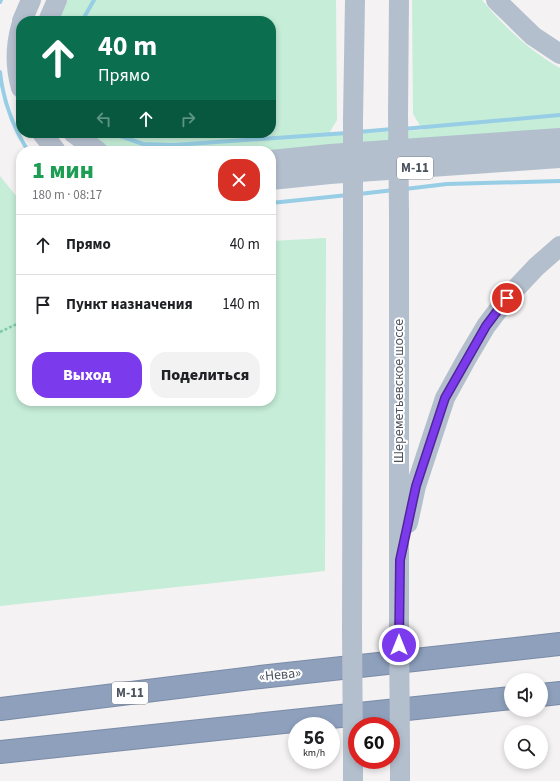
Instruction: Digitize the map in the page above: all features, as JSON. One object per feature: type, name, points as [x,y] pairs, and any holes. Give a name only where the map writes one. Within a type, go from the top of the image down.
[{"type":"highway","name":"«Нева»","points":[[0,709],[260,677],[560,644]]},
{"type":"highway","points":[[548,694],[560,693]]},
{"type":"highway","points":[[0,752],[504,699]]},
{"type":"main road","points":[[24,16],[31,0]]},
{"type":"main road","points":[[50,16],[57,0]]},
{"type":"main road","points":[[348,0],[354,37]]},
{"type":"main road","points":[[353,781],[354,0]]},
{"type":"main road","name":"Шереметьевское шоссе","points":[[399,0],[400,781]]},
{"type":"main road","points":[[496,0],[533,36],[560,54]]},
{"type":"main road","points":[[46,138],[52,146]]},
{"type":"main road","points":[[80,138],[91,146]]},
{"type":"main road","name":"М-11","points":[[276,159],[330,154],[560,138]]},
{"type":"main road","name":"М-11","points":[[276,179],[330,174],[560,158]]},
{"type":"main road","points":[[400,560],[416,486],[445,398],[486,326],[507,298],[536,267],[560,246]]},
{"type":"path","points":[[0,332],[16,324]]},
{"type":"green space","points":[[67,0],[336,0],[337,120],[328,135],[423,130],[413,114],[412,0],[482,0],[499,19],[528,46],[560,68],[560,130],[276,151],[276,146],[106,146],[93,138],[276,138],[276,16],[59,16]]},
{"type":"green space","points":[[0,176],[16,196],[16,406],[276,406],[276,241],[326,238],[325,571],[0,606]]},
{"type":"waterway","points":[[85,16],[94,0]]},
{"type":"waterway","points":[[0,72],[6,103],[16,127]]},
{"type":"waterway","points":[[403,129],[560,115]]},
{"type":"waterway","points":[[358,132],[393,129]]},
{"type":"waterway","points":[[276,138],[347,133]]},
{"type":"waterway","points":[[21,138],[25,146]]},
{"type":"waterway","points":[[126,138],[143,144],[174,145],[275,138]]},
{"type":"waterway","points":[[405,189],[447,184],[560,181]]},
{"type":"waterway","points":[[359,194],[394,190]]},
{"type":"waterway","points":[[276,202],[348,195]]},
{"type":"route","points":[[399,645],[400,560],[416,486],[445,398],[486,326],[507,298]]}]
